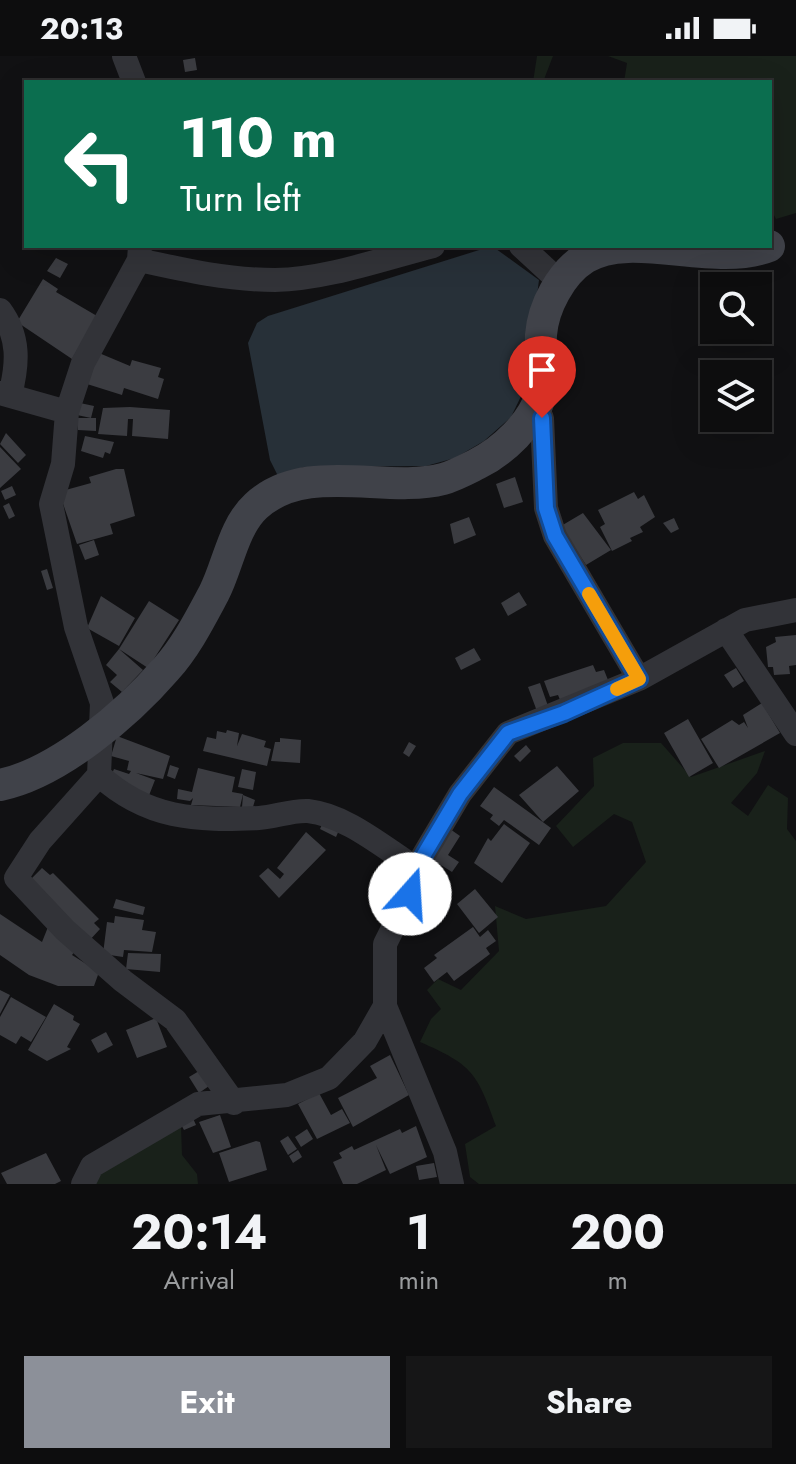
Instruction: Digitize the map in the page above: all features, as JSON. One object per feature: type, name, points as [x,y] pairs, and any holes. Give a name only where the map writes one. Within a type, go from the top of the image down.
[{"type":"street","points":[[124,56],[133,80]]},
{"type":"street","points":[[772,245],[796,236]]},
{"type":"street","points":[[234,1103],[175,1020],[123,981],[65,930],[16,878],[40,841],[99,775],[102,703],[76,627],[51,504],[63,464],[67,412],[83,363],[139,253],[220,277],[277,280],[334,271],[425,248]]},
{"type":"street","points":[[523,248],[560,282]]},
{"type":"street","points":[[0,785],[47,769],[138,698],[175,657],[216,589],[239,531],[255,506],[288,489],[323,482],[418,482],[444,478],[479,464],[509,442],[534,409],[541,394],[541,332],[560,282],[586,258],[614,250],[649,248],[726,255],[760,248]]},
{"type":"street","points":[[0,310],[15,338],[17,367],[5,394],[67,412]]},
{"type":"street","points":[[534,409],[542,418],[546,508],[555,536],[639,679]]},
{"type":"street","points":[[452,1184],[440,1140],[385,1006],[385,944],[410,894],[416,868],[460,794],[508,733],[564,713],[639,679],[745,620],[796,610]]},
{"type":"street","points":[[726,630],[796,734]]},
{"type":"street","points":[[99,775],[123,797],[159,814],[260,818],[305,811],[331,816],[416,868]]},
{"type":"street","points":[[83,1184],[92,1166],[198,1104],[234,1103],[287,1095],[329,1078],[365,1041],[385,1006]]},
{"type":"shaded area","points":[[537,56],[553,56],[544,80],[533,80]]},
{"type":"shaded area","points":[[608,56],[796,56],[796,213],[776,219],[772,212],[772,80],[624,80],[627,63]]},
{"type":"shaded area","points":[[486,248],[495,248],[539,280],[525,388],[511,417],[484,441],[455,458],[426,466],[304,467],[278,476],[270,460],[248,343],[257,323],[268,316]]},
{"type":"shaded area","points":[[623,743],[661,743],[691,777],[765,751],[757,773],[731,803],[748,816],[768,785],[788,798],[787,829],[796,841],[796,1184],[479,1184],[470,1177],[465,1144],[496,1126],[484,1094],[471,1073],[452,1057],[420,1042],[431,1019],[441,1009],[427,990],[438,979],[461,990],[499,951],[495,906],[526,919],[606,906],[646,862],[632,822],[614,814],[573,847],[556,826],[594,786],[593,758]]},
{"type":"shaded area","points":[[181,1126],[182,1155],[197,1174],[198,1184],[94,1184],[98,1172]]},
{"type":"building","points":[[195,58],[197,70],[185,72],[183,60]]},
{"type":"building","points":[[56,258],[68,264],[60,278],[47,271]]},
{"type":"building","points":[[43,279],[58,289],[56,292],[97,316],[72,359],[17,322]]},
{"type":"building","points":[[99,353],[130,366],[132,360],[161,368],[158,377],[164,379],[158,399],[124,388],[122,395],[87,384]]},
{"type":"building","points":[[80,403],[94,406],[91,418],[77,415]]},
{"type":"building","points":[[103,408],[170,410],[168,439],[132,436],[133,419],[128,419],[127,436],[98,434]]},
{"type":"building","points":[[78,418],[96,418],[96,431],[78,430]]},
{"type":"building","points":[[6,433],[26,455],[18,463],[0,444]]},
{"type":"building","points":[[85,436],[114,442],[110,454],[105,452],[103,458],[81,451]]},
{"type":"building","points":[[0,447],[21,469],[0,488]]},
{"type":"building","points":[[124,469],[135,516],[110,524],[113,534],[77,544],[60,495],[62,491],[91,483],[89,477]]},
{"type":"building","points":[[515,477],[523,502],[504,508],[496,484]]},
{"type":"building","points":[[12,486],[16,495],[5,500],[1,491]]},
{"type":"building","points":[[634,492],[638,499],[644,495],[655,517],[640,527],[643,532],[630,538],[632,541],[612,551],[600,527],[605,524],[598,510]]},
{"type":"building","points":[[9,503],[15,516],[9,519],[3,506]]},
{"type":"building","points":[[583,513],[611,550],[586,565],[561,526]]},
{"type":"building","points":[[469,517],[476,535],[454,544],[450,524]]},
{"type":"building","points":[[674,518],[679,529],[671,533],[663,523]]},
{"type":"building","points":[[94,540],[99,555],[85,560],[79,545]]},
{"type":"building","points":[[47,569],[53,588],[47,590],[41,571]]},
{"type":"building","points":[[519,592],[527,605],[508,616],[501,603]]},
{"type":"building","points":[[101,596],[135,618],[119,646],[87,628]]},
{"type":"building","points":[[149,601],[179,620],[148,668],[119,649]]},
{"type":"building","points":[[796,635],[796,665],[789,666],[790,674],[774,675],[773,667],[768,667],[766,647],[776,642],[775,637]]},
{"type":"building","points":[[474,648],[481,660],[461,670],[455,658]]},
{"type":"building","points":[[119,649],[143,670],[122,692],[110,682],[117,675],[106,665]]},
{"type":"building","points":[[593,665],[596,672],[604,670],[610,685],[563,707],[558,695],[550,697],[544,681]]},
{"type":"building","points":[[736,668],[744,681],[733,688],[724,675]]},
{"type":"building","points":[[540,683],[549,709],[538,714],[528,687]]},
{"type":"building","points":[[762,703],[780,733],[719,768],[701,739],[732,720],[739,725],[744,722],[748,728],[743,715]]},
{"type":"building","points":[[688,719],[713,763],[689,777],[664,733]]},
{"type":"building","points":[[227,730],[239,733],[237,746],[242,734],[266,741],[264,747],[271,749],[267,766],[203,751],[207,737],[216,739],[217,731],[226,733]]},
{"type":"building","points":[[117,736],[170,756],[163,779],[136,773],[155,780],[148,798],[111,776],[114,769],[129,774],[131,771],[127,770],[129,761],[111,756]]},
{"type":"building","points":[[280,738],[301,740],[300,763],[271,761],[275,742],[280,742]]},
{"type":"building","points":[[409,742],[416,746],[409,757],[403,753]]},
{"type":"building","points":[[526,745],[531,751],[520,762],[514,756]]},
{"type":"building","points":[[170,765],[179,768],[175,779],[167,776]]},
{"type":"building","points":[[557,766],[579,791],[543,822],[519,795]]},
{"type":"building","points":[[198,768],[235,777],[232,792],[243,794],[240,807],[191,805],[193,798],[190,801],[177,799],[178,789],[192,792]]},
{"type":"building","points":[[242,769],[256,772],[253,790],[238,787]]},
{"type":"building","points":[[494,787],[551,828],[539,845],[504,820],[499,826],[490,819],[493,815],[480,806]]},
{"type":"building","points":[[243,795],[255,800],[253,807],[242,807]]},
{"type":"building","points":[[324,820],[340,828],[336,837],[320,829]]},
{"type":"building","points":[[504,824],[530,843],[502,883],[474,863],[488,838],[491,841]]},
{"type":"building","points":[[450,829],[460,836],[448,855],[459,862],[452,872],[428,857]]},
{"type":"building","points":[[306,832],[326,850],[279,898],[259,876],[268,868],[280,879],[284,874],[277,868]]},
{"type":"building","points":[[42,868],[50,875],[53,873],[99,919],[94,923],[100,929],[88,942],[28,882]]},
{"type":"building","points":[[475,889],[498,917],[479,933],[457,904]]},
{"type":"building","points":[[116,899],[145,907],[143,915],[113,908]]},
{"type":"building","points":[[0,914],[42,942],[48,927],[75,951],[72,955],[99,972],[94,986],[58,986],[29,975],[0,955]]},
{"type":"building","points":[[115,916],[144,920],[142,930],[156,932],[152,952],[124,950],[123,957],[103,954],[107,922],[114,923]]},
{"type":"building","points":[[473,927],[480,937],[488,930],[496,941],[486,948],[490,954],[454,981],[447,972],[434,982],[424,968],[437,958],[434,955]]},
{"type":"building","points":[[128,953],[161,954],[160,972],[126,969]]},
{"type":"building","points":[[0,990],[10,995],[0,1014]]},
{"type":"building","points":[[11,997],[46,1017],[31,1042],[21,1036],[16,1044],[0,1035],[0,1017]]},
{"type":"building","points":[[54,1004],[74,1016],[73,1020],[80,1024],[67,1047],[71,1049],[47,1061],[28,1050]]},
{"type":"building","points":[[156,1018],[167,1047],[137,1058],[126,1030]]},
{"type":"building","points":[[106,1032],[113,1045],[98,1053],[91,1040]]},
{"type":"building","points":[[390,1055],[409,1095],[353,1127],[338,1098],[377,1078],[370,1066]]},
{"type":"building","points":[[199,1071],[209,1086],[199,1093],[189,1077]]},
{"type":"building","points":[[319,1093],[331,1115],[342,1109],[350,1123],[317,1139],[298,1104]]},
{"type":"building","points":[[220,1115],[231,1147],[213,1153],[199,1122]]},
{"type":"building","points":[[192,1116],[196,1125],[184,1130],[179,1121]]},
{"type":"building","points":[[416,1126],[427,1157],[390,1174],[376,1145],[386,1170],[357,1184],[343,1184],[333,1162],[342,1158],[339,1153],[352,1146],[354,1150],[400,1129],[402,1133]]},
{"type":"building","points":[[307,1129],[313,1139],[301,1147],[295,1137]]},
{"type":"building","points":[[288,1136],[297,1149],[288,1155],[280,1141]]},
{"type":"building","points":[[260,1142],[267,1170],[229,1182],[219,1153]]},
{"type":"building","points":[[298,1150],[302,1157],[293,1163],[289,1156]]},
{"type":"building","points":[[46,1153],[61,1181],[55,1184],[7,1184],[1,1173]]},
{"type":"building","points":[[434,1163],[437,1177],[419,1180],[416,1166]]},
{"type":"slow traffic","points":[[589,594],[639,679],[617,689]]},
{"type":"route","points":[[410,894],[416,868],[460,794],[508,733],[564,713],[639,679],[555,536],[546,508],[542,418]]}]
